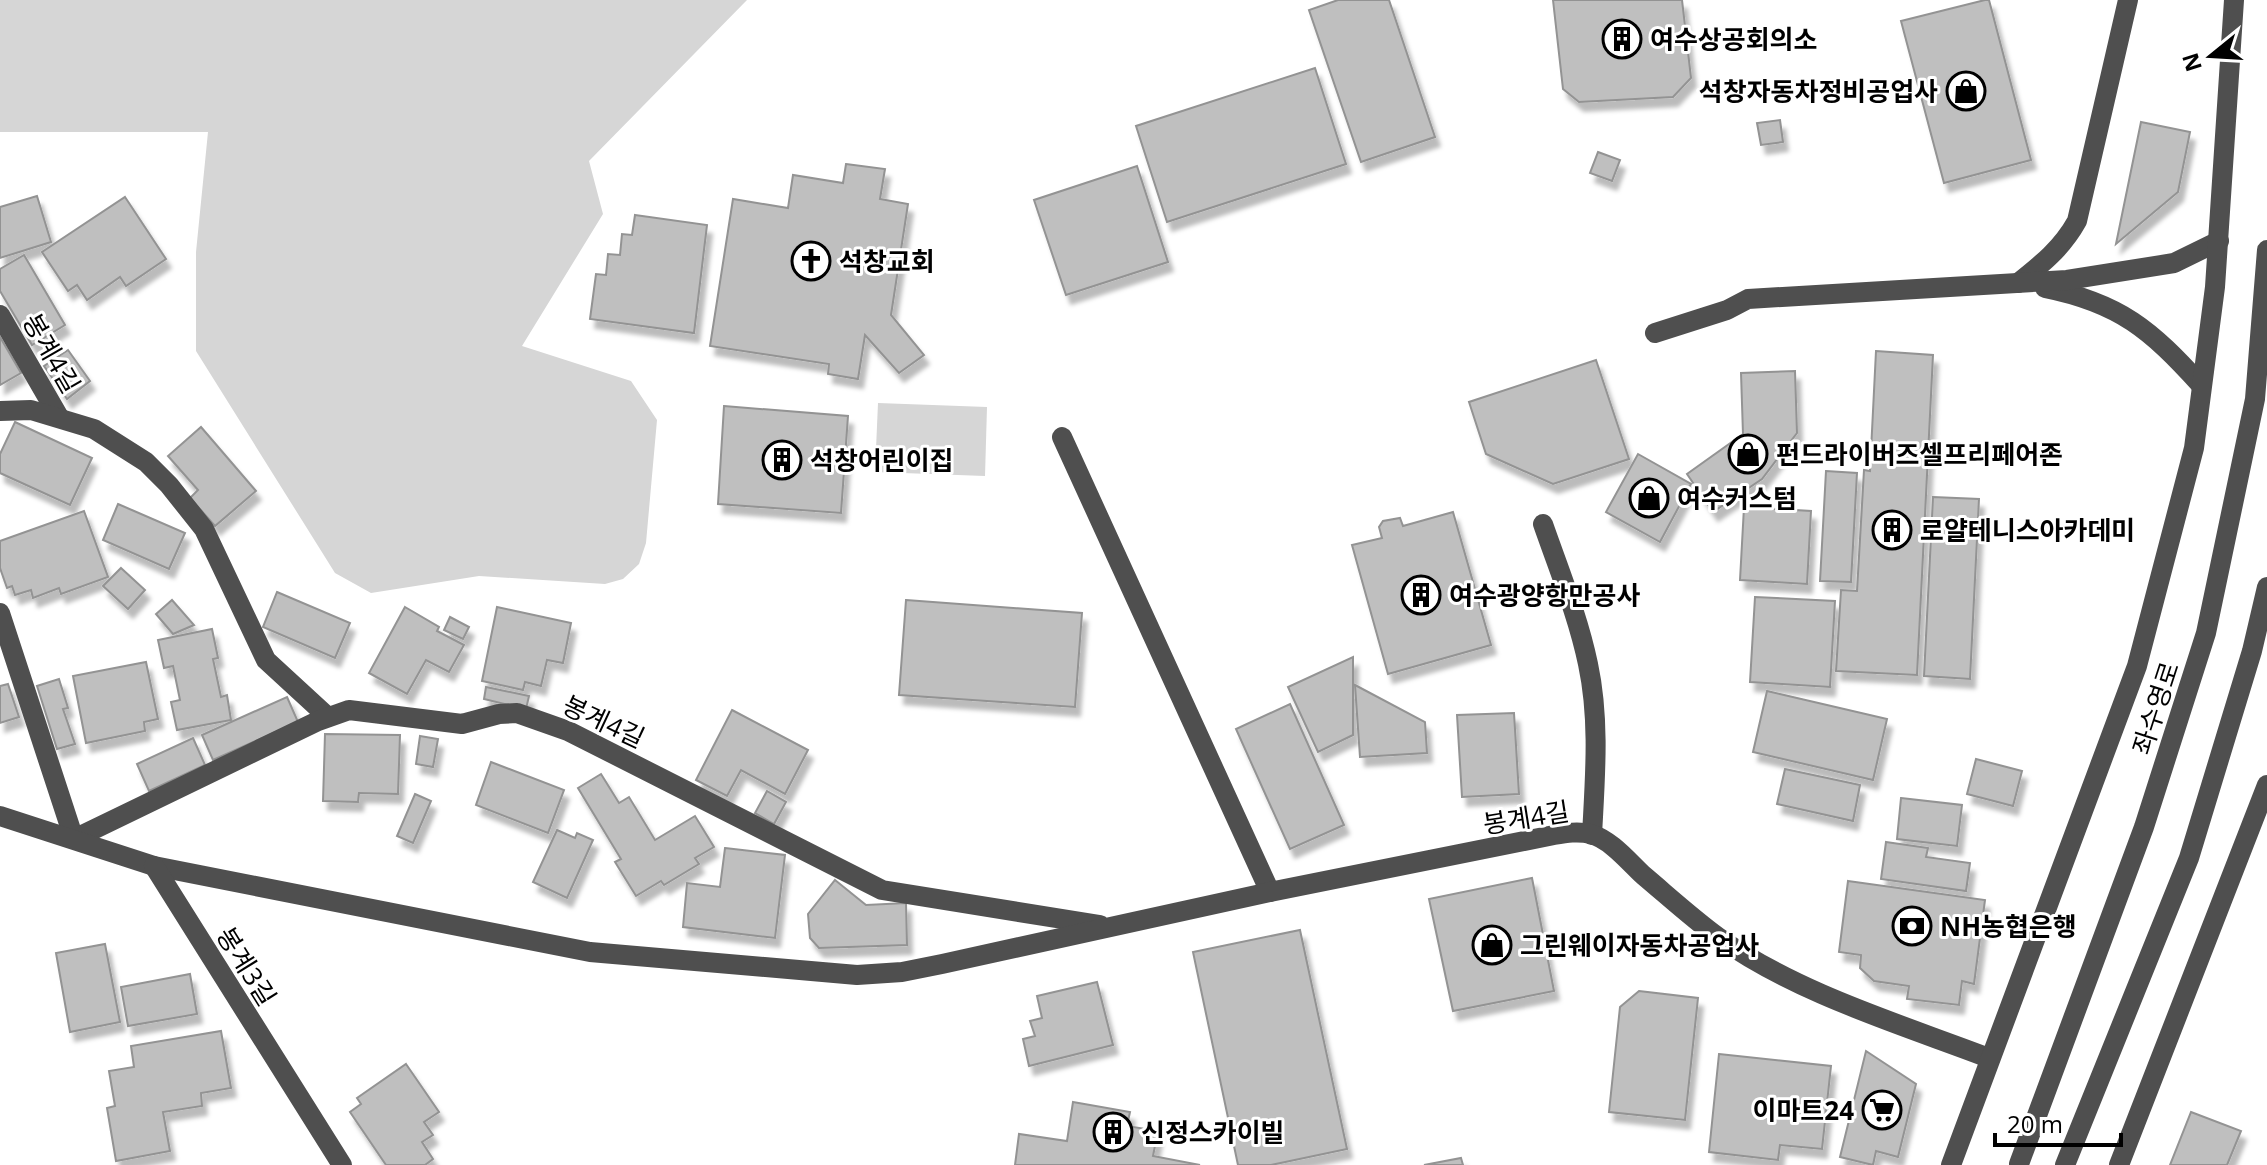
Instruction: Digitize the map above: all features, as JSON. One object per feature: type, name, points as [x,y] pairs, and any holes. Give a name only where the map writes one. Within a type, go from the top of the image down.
[{"type":"street","points":[[2018,283],[2055,253],[2077,221],[2128,0]]},
{"type":"street","name":"좌수영로","points":[[1951,1165],[2137,666],[2194,448],[2219,241],[2234,0]]},
{"type":"street","points":[[1655,333],[1727,310],[1748,299],[2067,280],[2174,263],[2219,241]]},
{"type":"street","name":"좌수영로","points":[[2019,1164],[2144,827],[2206,633],[2255,399],[2267,250]]},
{"type":"street","points":[[2018,283],[2058,290],[2115,308],[2171,351],[2201,385]]},
{"type":"street","name":"봉계4길","points":[[0,315],[59,417]]},
{"type":"street","points":[[0,411],[31,410],[94,429],[146,462],[169,485],[212,544],[266,660],[328,717]]},
{"type":"street","points":[[1062,437],[1270,892]]},
{"type":"street","points":[[1543,524],[1574,610],[1589,665],[1596,731],[1592,835]]},
{"type":"street","points":[[2065,1165],[2189,858],[2252,651],[2267,587]]},
{"type":"street","points":[[0,613],[74,839]]},
{"type":"street","name":"봉계4길","points":[[74,839],[328,717],[349,710],[462,724],[499,714],[523,714],[568,731],[882,890],[1112,927]]},
{"type":"street","points":[[2119,1165],[2267,785]]},
{"type":"street","points":[[0,816],[154,866]]},
{"type":"street","name":"봉계4길","points":[[154,866],[590,952],[844,974],[902,972],[1270,892],[1573,832],[1592,835],[1608,843],[1680,908],[1720,938],[1774,970],[1826,994],[1989,1058]]},
{"type":"street","name":"봉계3길","points":[[154,866],[342,1165]]},
{"type":"shaded area","points":[[0,0],[747,0],[589,161],[603,214],[522,346],[631,381],[657,420],[646,543],[639,564],[623,579],[605,584],[479,576],[371,593],[335,573],[196,351],[196,252],[208,132],[0,132]]},
{"type":"shaded area","points":[[878,403],[987,407],[985,476],[875,472]]},
{"type":"building","points":[[1338,0],[1389,0],[1435,137],[1361,162],[1309,10]]},
{"type":"building","name":"여수상공회의소","points":[[1553,0],[1682,0],[1691,78],[1673,97],[1579,102],[1563,89]]},
{"type":"building","name":"석창자동차정비공업사","points":[[1989,0],[2031,160],[1944,183],[1901,21]]},
{"type":"building","points":[[1315,68],[1346,164],[1167,222],[1136,126]]},
{"type":"building","points":[[1780,120],[1783,142],[1761,145],[1757,123]]},
{"type":"building","points":[[2141,122],[2190,132],[2178,192],[2116,244]]},
{"type":"building","points":[[1598,152],[1620,160],[1612,181],[1590,173]]},
{"type":"building","name":"석창교회","points":[[846,164],[885,169],[880,199],[908,204],[891,315],[924,355],[899,373],[865,335],[858,379],[828,374],[829,364],[710,346],[733,199],[788,208],[793,175],[843,183]]},
{"type":"building","points":[[1137,166],[1168,262],[1066,295],[1034,200]]},
{"type":"building","points":[[37,196],[51,242],[0,258],[0,207]]},
{"type":"building","points":[[125,197],[166,259],[126,286],[120,277],[87,300],[77,285],[68,291],[42,252]]},
{"type":"building","points":[[635,215],[707,225],[694,333],[590,319],[596,274],[606,275],[608,254],[620,255],[622,234],[632,235]]},
{"type":"building","points":[[24,255],[65,325],[32,345],[0,291],[0,269]]},
{"type":"building","points":[[0,337],[21,373],[0,385]]},
{"type":"building","points":[[68,350],[90,381],[67,399],[44,366]]},
{"type":"building","name":"로얄테니스아카데미","points":[[1876,351],[1933,355],[1917,675],[1836,671],[1841,590],[1857,591],[1864,470],[1870,471]]},
{"type":"building","points":[[1596,360],[1629,459],[1553,484],[1486,454],[1469,402]]},
{"type":"building","name":"펀드라이버즈셀프리페어존","points":[[1795,371],[1797,433],[1762,479],[1713,512],[1687,474],[1743,434],[1741,373]]},
{"type":"building","name":"석창어린이집","points":[[724,406],[848,416],[841,513],[718,504]]},
{"type":"building","points":[[15,422],[92,458],[70,505],[0,473],[0,454]]},
{"type":"building","points":[[201,427],[256,491],[215,526],[190,498],[198,490],[168,456]]},
{"type":"building","name":"여수커스텀","points":[[1638,454],[1691,484],[1660,542],[1606,512]]},
{"type":"building","points":[[1826,471],[1857,473],[1851,582],[1820,581]]},
{"type":"building","points":[[1933,497],[1979,499],[1970,679],[1924,676]]},
{"type":"building","points":[[118,504],[185,533],[169,569],[103,540]]},
{"type":"building","points":[[1744,507],[1811,511],[1807,584],[1740,580]]},
{"type":"building","points":[[84,511],[108,577],[61,594],[59,588],[33,598],[31,590],[15,595],[12,586],[7,588],[0,568],[0,541]]},
{"type":"building","name":"여수광양항만공사","points":[[1453,512],[1491,645],[1388,674],[1352,545],[1382,538],[1379,527],[1383,521],[1400,518],[1403,526]]},
{"type":"building","points":[[121,568],[145,590],[128,609],[103,586]]},
{"type":"building","points":[[277,592],[350,623],[335,658],[263,627]]},
{"type":"building","points":[[1755,597],[1835,601],[1830,687],[1750,682]]},
{"type":"building","points":[[172,600],[194,625],[173,634],[156,614]]},
{"type":"building","points":[[906,600],[1082,613],[1075,707],[899,695]]},
{"type":"building","points":[[405,607],[439,627],[437,631],[464,645],[449,672],[426,660],[407,694],[369,673]]},
{"type":"building","points":[[497,607],[571,623],[563,663],[547,660],[541,686],[525,682],[523,690],[482,681]]},
{"type":"building","points":[[450,617],[469,627],[463,639],[444,630]]},
{"type":"building","points":[[212,629],[218,658],[213,659],[221,697],[227,695],[231,720],[177,730],[171,702],[180,700],[173,666],[164,668],[158,640]]},
{"type":"building","points":[[1353,657],[1353,735],[1318,752],[1288,687]]},
{"type":"building","points":[[146,662],[158,719],[144,722],[145,731],[86,743],[73,676]]},
{"type":"building","points":[[59,679],[68,708],[63,709],[75,744],[57,749],[37,686]]},
{"type":"building","points":[[8,684],[19,717],[0,723],[0,686]]},
{"type":"building","points":[[1355,685],[1425,722],[1427,753],[1360,757]]},
{"type":"building","points":[[486,687],[529,696],[526,709],[484,699]]},
{"type":"building","points":[[1767,691],[1887,719],[1873,780],[1753,752]]},
{"type":"building","points":[[287,697],[298,722],[213,760],[202,735]]},
{"type":"building","points":[[1290,704],[1344,825],[1290,849],[1236,729]]},
{"type":"building","points":[[732,710],[808,750],[785,794],[741,770],[727,796],[696,780]]},
{"type":"building","points":[[1514,713],[1519,794],[1462,797],[1457,715]]},
{"type":"building","points":[[325,734],[400,735],[398,794],[359,793],[358,802],[323,801]]},
{"type":"building","points":[[420,736],[438,739],[433,767],[416,764]]},
{"type":"building","points":[[193,738],[205,765],[149,791],[137,764]]},
{"type":"building","points":[[1976,759],[2022,771],[2013,806],[1967,794]]},
{"type":"building","points":[[491,762],[564,790],[548,833],[476,805]]},
{"type":"building","points":[[1785,769],[1860,785],[1853,821],[1777,804]]},
{"type":"building","points":[[601,774],[619,803],[629,797],[655,840],[695,816],[714,847],[695,858],[699,864],[664,885],[661,881],[636,896],[615,862],[621,859],[578,788]]},
{"type":"building","points":[[767,791],[786,802],[774,824],[755,813]]},
{"type":"building","points":[[415,794],[431,801],[413,843],[397,836]]},
{"type":"building","points":[[1901,798],[1962,805],[1957,846],[1897,839]]},
{"type":"building","points":[[557,830],[575,838],[577,833],[593,840],[567,898],[533,882]]},
{"type":"building","points":[[1886,842],[1928,848],[1926,857],[1970,863],[1966,891],[1881,879]]},
{"type":"building","points":[[725,848],[785,855],[775,938],[683,927],[687,883],[720,887]]},
{"type":"building","name":"그린웨이자동차공업사","points":[[1532,878],[1554,991],[1453,1011],[1429,899]]},
{"type":"building","points":[[835,880],[866,905],[906,903],[907,945],[819,948],[810,938],[808,914]]},
{"type":"building","name":"NH농협은행","points":[[1848,881],[1985,900],[1974,984],[1962,981],[1959,1005],[1907,999],[1909,986],[1874,981],[1860,968],[1861,955],[1839,952]]},
{"type":"building","points":[[1300,930],[1347,1149],[1271,1165],[1238,1165],[1193,952]]},
{"type":"building","points":[[105,944],[120,1022],[70,1032],[56,953]]},
{"type":"building","points":[[190,974],[197,1014],[128,1026],[121,987]]},
{"type":"building","points":[[1097,982],[1113,1045],[1029,1066],[1023,1039],[1035,1036],[1030,1021],[1042,1018],[1037,996]]},
{"type":"building","points":[[1639,991],[1698,998],[1685,1120],[1609,1112],[1620,1007]]},
{"type":"building","points":[[221,1031],[231,1088],[201,1093],[202,1106],[163,1112],[170,1151],[116,1161],[107,1108],[115,1106],[109,1071],[134,1067],[131,1046]]},
{"type":"building","points":[[1866,1051],[1916,1084],[1898,1157],[1876,1151],[1873,1165],[1840,1157]]},
{"type":"building","points":[[1719,1054],[1831,1066],[1822,1149],[1780,1145],[1778,1160],[1709,1152]]},
{"type":"building","points":[[406,1064],[439,1112],[424,1122],[433,1135],[422,1142],[433,1159],[425,1165],[386,1165],[350,1112],[361,1104],[357,1098]]},
{"type":"building","name":"신정스카이빌","points":[[1073,1102],[1130,1112],[1127,1126],[1158,1131],[1153,1156],[1200,1165],[1015,1165],[1019,1134],[1067,1141]]},
{"type":"building","points":[[2191,1112],[2241,1131],[2227,1165],[2170,1165]]},
{"type":"building","points":[[1461,1158],[1463,1165],[1424,1165]]},
{"type":"place","name":"여수상공회의소","points":[[1622,39]]},
{"type":"place","name":"석창자동차정비공업사","points":[[1966,91]]},
{"type":"place","name":"석창교회","points":[[811,261]]},
{"type":"place","name":"펀드라이버즈셀프리페어존","points":[[1748,454]]},
{"type":"place","name":"석창어린이집","points":[[782,460]]},
{"type":"place","name":"여수커스텀","points":[[1649,498]]},
{"type":"place","name":"로얄테니스아카데미","points":[[1892,530]]},
{"type":"place","name":"여수광양항만공사","points":[[1421,595]]},
{"type":"place","name":"NH농협은행","points":[[1912,926]]},
{"type":"place","name":"그린웨이자동차공업사","points":[[1492,945]]},
{"type":"place","name":"이마트24","points":[[1882,1110]]},
{"type":"place","name":"신정스카이빌","points":[[1113,1132]]}]
